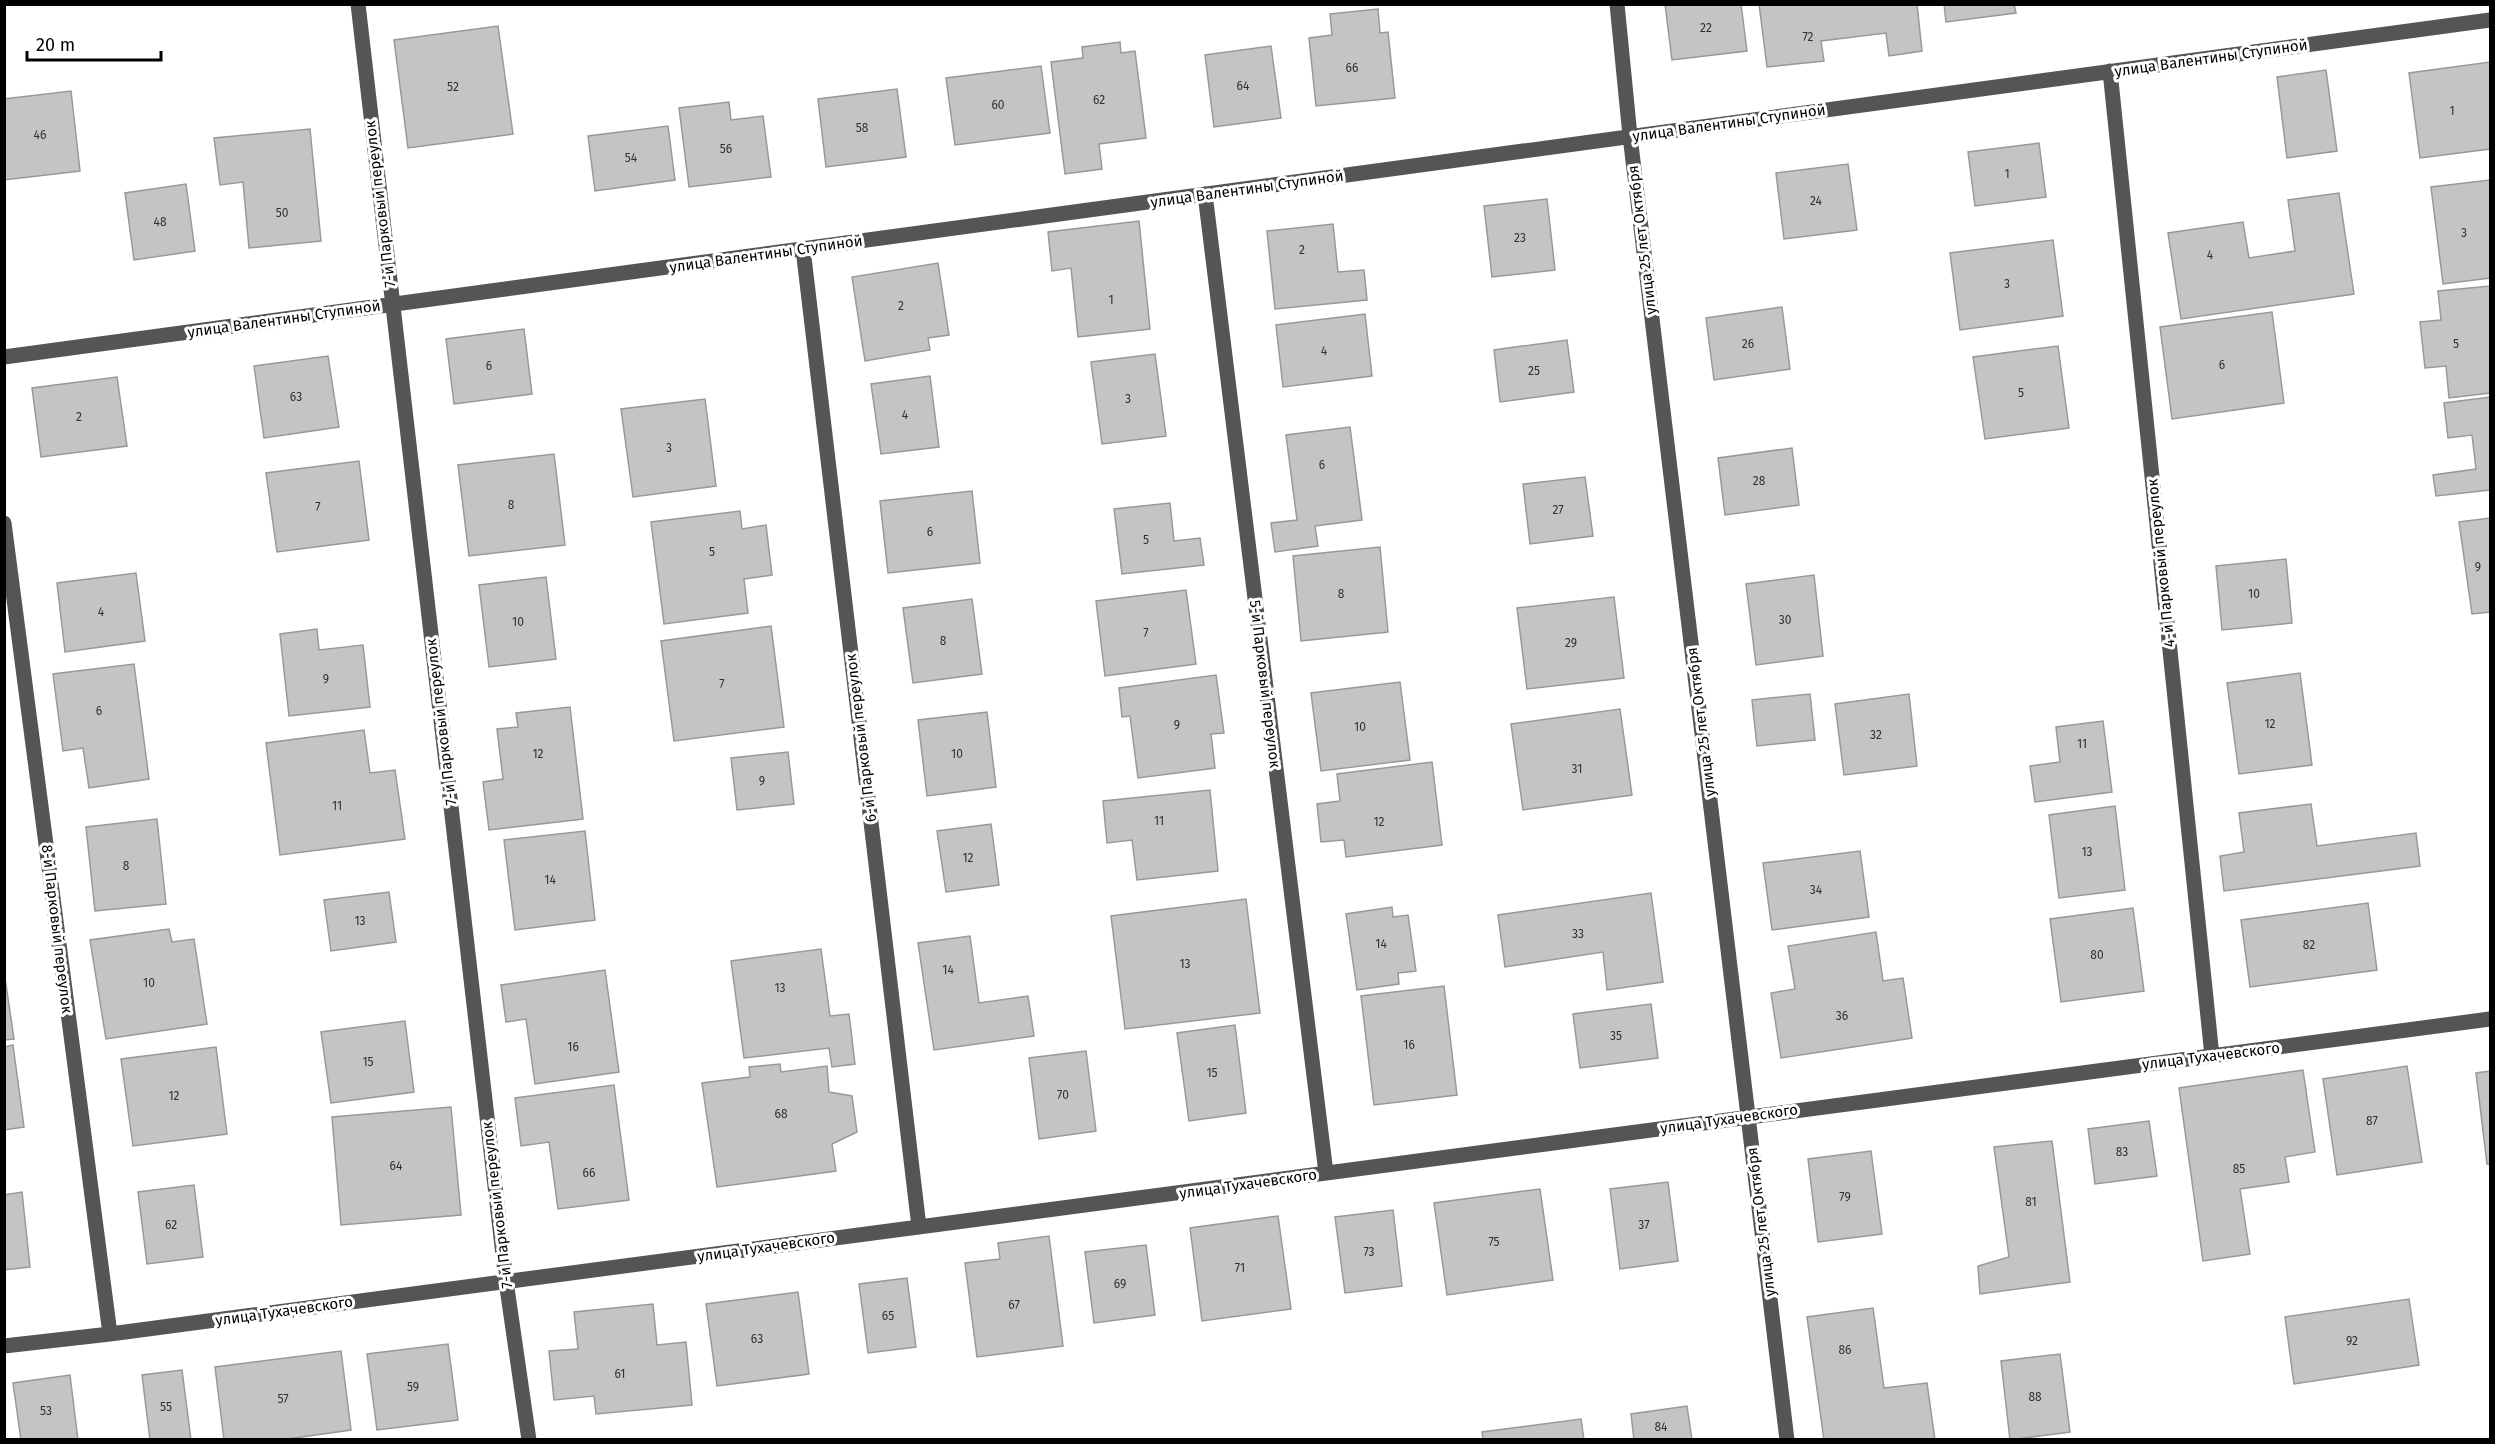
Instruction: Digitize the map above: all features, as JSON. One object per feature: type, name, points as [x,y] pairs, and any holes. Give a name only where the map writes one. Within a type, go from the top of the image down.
[{"type":"street","name":"7-й Парковый переулок","points":[[358,4],[506,1281],[529,1440]]},
{"type":"street","name":"улица 25 лет Октября","points":[[1617,4],[1630,136],[1787,1440]]},
{"type":"street","name":"улица Валентины Ступиной","points":[[4,357],[2490,20]]},
{"type":"street","name":"4-й Парковый переулок","points":[[2110,71],[2211,1056]]},
{"type":"street","name":"5-й Парковый переулок","points":[[1204,194],[1326,1173]]},
{"type":"street","name":"6-й Парковый переулок","points":[[803,249],[919,1227]]},
{"type":"street","name":"8-й Парковый переулок","points":[[4,523],[110,1334]]},
{"type":"street","name":"улица Тухачевского","points":[[4,1346],[110,1334],[2490,1019]]},
{"type":"building","points":[[1665,4],[1741,4],[1747,51],[1672,60]]},
{"type":"building","points":[[1759,4],[1917,4],[1922,51],[1889,56],[1886,33],[1821,41],[1824,61],[1767,67]]},
{"type":"building","points":[[1944,4],[2014,4],[2016,13],[1946,22]]},
{"type":"building","points":[[1378,9],[1380,33],[1388,32],[1395,98],[1316,106],[1309,38],[1332,35],[1330,14]]},
{"type":"building","points":[[498,26],[513,134],[408,148],[394,40]]},
{"type":"building","points":[[1120,42],[1121,53],[1135,51],[1146,138],[1099,144],[1102,169],[1065,174],[1051,62],[1083,58],[1082,47]]},
{"type":"building","points":[[1271,46],[1281,118],[1214,127],[1205,55]]},
{"type":"building","points":[[2490,62],[2490,149],[2420,158],[2409,73]]},
{"type":"building","points":[[1041,66],[1050,133],[955,145],[946,78]]},
{"type":"building","points":[[2326,70],[2337,151],[2287,158],[2277,77]]},
{"type":"building","points":[[897,89],[906,157],[826,167],[818,99]]},
{"type":"building","points":[[71,91],[80,171],[4,180],[4,99]]},
{"type":"building","points":[[729,102],[731,120],[763,116],[771,177],[689,187],[679,108]]},
{"type":"building","points":[[668,126],[675,180],[595,191],[588,136]]},
{"type":"building","points":[[310,129],[321,241],[249,248],[243,182],[220,185],[214,138]]},
{"type":"building","points":[[2039,143],[2046,197],[1975,206],[1968,152]]},
{"type":"building","points":[[1848,164],[1857,230],[1784,239],[1776,173]]},
{"type":"building","points":[[2490,180],[2490,278],[2443,284],[2431,187]]},
{"type":"building","points":[[186,184],[195,251],[134,260],[125,193]]},
{"type":"building","points":[[2339,193],[2354,294],[2181,319],[2168,233],[2243,222],[2249,258],[2295,251],[2288,200]]},
{"type":"building","points":[[1547,199],[1555,270],[1492,277],[1484,206]]},
{"type":"building","points":[[1139,221],[1150,329],[1078,337],[1071,268],[1052,271],[1048,232]]},
{"type":"building","points":[[1333,224],[1338,272],[1364,270],[1367,300],[1275,309],[1267,231]]},
{"type":"building","points":[[2053,240],[2063,316],[1960,330],[1950,253]]},
{"type":"building","points":[[938,263],[949,335],[928,338],[930,350],[865,361],[852,277]]},
{"type":"building","points":[[2490,286],[2490,393],[2449,398],[2446,366],[2425,368],[2420,322],[2441,320],[2438,291]]},
{"type":"building","points":[[1782,307],[1790,369],[1714,380],[1706,318]]},
{"type":"building","points":[[2272,312],[2284,403],[2172,419],[2160,327]]},
{"type":"building","points":[[1365,314],[1372,376],[1283,387],[1276,325]]},
{"type":"building","points":[[524,329],[532,394],[454,404],[446,339]]},
{"type":"building","points":[[1567,340],[1574,392],[1500,402],[1494,350]]},
{"type":"building","points":[[2058,346],[2069,428],[1985,439],[1973,357]]},
{"type":"building","points":[[1155,354],[1166,436],[1102,444],[1091,362]]},
{"type":"building","points":[[328,356],[339,427],[264,438],[254,366]]},
{"type":"building","points":[[930,376],[939,447],[881,454],[871,384]]},
{"type":"building","points":[[117,377],[127,446],[41,457],[32,388]]},
{"type":"building","points":[[2490,397],[2490,490],[2436,496],[2433,475],[2476,469],[2472,435],[2448,438],[2444,403]]},
{"type":"building","points":[[705,399],[716,486],[633,497],[621,409]]},
{"type":"building","points":[[1350,427],[1362,520],[1315,526],[1318,546],[1275,552],[1271,523],[1297,520],[1286,435]]},
{"type":"building","points":[[1792,448],[1799,505],[1725,515],[1718,458]]},
{"type":"building","points":[[554,454],[565,545],[469,556],[458,465]]},
{"type":"building","points":[[359,461],[369,540],[277,552],[266,473]]},
{"type":"building","points":[[1585,477],[1593,536],[1530,544],[1523,484]]},
{"type":"building","points":[[972,491],[980,563],[888,573],[880,501]]},
{"type":"building","points":[[1170,503],[1174,541],[1200,538],[1204,565],[1122,574],[1114,509]]},
{"type":"building","points":[[740,511],[742,529],[766,525],[772,575],[744,579],[748,613],[664,624],[651,522]]},
{"type":"building","points":[[2490,518],[2490,612],[2472,614],[2459,522]]},
{"type":"building","points":[[1380,547],[1388,632],[1301,641],[1293,556]]},
{"type":"building","points":[[2286,559],[2292,623],[2222,630],[2216,566]]},
{"type":"building","points":[[136,573],[145,641],[65,652],[57,583]]},
{"type":"building","points":[[1814,575],[1823,656],[1756,665],[1746,584]]},
{"type":"building","points":[[546,577],[556,659],[489,667],[479,585]]},
{"type":"building","points":[[1186,590],[1196,664],[1105,676],[1096,601]]},
{"type":"building","points":[[1614,597],[1624,678],[1527,689],[1517,608]]},
{"type":"building","points":[[972,599],[982,674],[913,683],[903,608]]},
{"type":"building","points":[[771,626],[784,727],[674,741],[661,641]]},
{"type":"building","points":[[317,629],[319,650],[363,645],[370,707],[289,716],[280,634]]},
{"type":"building","points":[[134,664],[149,779],[89,788],[83,748],[63,751],[53,674]]},
{"type":"building","points":[[2300,673],[2312,765],[2239,774],[2227,683]]},
{"type":"building","points":[[1216,675],[1224,733],[1211,734],[1215,768],[1138,778],[1130,716],[1122,717],[1119,688]]},
{"type":"building","points":[[1400,682],[1410,760],[1321,771],[1311,693]]},
{"type":"building","points":[[1810,694],[1815,740],[1757,746],[1752,700]]},
{"type":"building","points":[[1909,694],[1917,766],[1844,775],[1835,704]]},
{"type":"building","points":[[570,707],[583,819],[489,830],[483,782],[503,779],[497,729],[518,727],[516,713]]},
{"type":"building","points":[[1620,709],[1632,795],[1523,810],[1511,724]]},
{"type":"building","points":[[987,712],[996,787],[927,796],[918,720]]},
{"type":"building","points":[[2103,721],[2112,792],[2035,802],[2030,766],[2060,762],[2056,727]]},
{"type":"building","points":[[364,730],[370,773],[395,770],[405,839],[280,855],[266,743]]},
{"type":"building","points":[[788,752],[794,804],[737,810],[731,758]]},
{"type":"building","points":[[1432,762],[1442,845],[1346,857],[1344,840],[1321,842],[1317,804],[1340,801],[1337,774]]},
{"type":"building","points":[[1210,790],[1218,871],[1137,880],[1132,840],[1107,843],[1103,801]]},
{"type":"building","points":[[2311,804],[2317,846],[2416,833],[2420,866],[2224,891],[2220,856],[2244,852],[2239,813]]},
{"type":"building","points":[[2115,806],[2125,890],[2059,898],[2049,815]]},
{"type":"building","points":[[157,819],[166,904],[95,911],[86,827]]},
{"type":"building","points":[[991,824],[999,885],[946,892],[937,831]]},
{"type":"building","points":[[585,831],[595,920],[515,930],[504,840]]},
{"type":"building","points":[[1860,851],[1869,917],[1772,930],[1763,863]]},
{"type":"building","points":[[389,892],[396,942],[331,951],[324,900]]},
{"type":"building","points":[[1651,893],[1663,982],[1607,990],[1603,952],[1505,967],[1498,915]]},
{"type":"building","points":[[1246,899],[1260,1013],[1125,1029],[1111,916]]},
{"type":"building","points":[[2368,903],[2377,970],[2250,987],[2241,920]]},
{"type":"building","points":[[1392,907],[1393,917],[1408,915],[1416,971],[1398,973],[1399,984],[1357,990],[1346,914]]},
{"type":"building","points":[[2133,908],[2144,991],[2061,1002],[2050,919]]},
{"type":"building","points":[[169,929],[172,942],[194,939],[207,1024],[106,1039],[90,940]]},
{"type":"building","points":[[1876,932],[1883,981],[1903,978],[1912,1038],[1781,1058],[1771,993],[1795,989],[1788,946]]},
{"type":"building","points":[[970,936],[979,1003],[1028,996],[1034,1036],[934,1050],[918,943]]},
{"type":"building","points":[[821,949],[830,1016],[849,1014],[855,1064],[832,1067],[829,1048],[744,1058],[731,961]]},
{"type":"building","points":[[605,970],[619,1072],[535,1084],[526,1019],[506,1022],[501,985]]},
{"type":"building","points":[[4,971],[14,1039],[4,1040]]},
{"type":"building","points":[[1444,986],[1457,1095],[1374,1105],[1361,996]]},
{"type":"building","points":[[1651,1004],[1658,1058],[1580,1068],[1573,1014]]},
{"type":"building","points":[[405,1021],[414,1092],[331,1103],[321,1032]]},
{"type":"building","points":[[1235,1025],[1246,1113],[1189,1121],[1177,1033]]},
{"type":"building","points":[[13,1045],[24,1127],[4,1130],[4,1047]]},
{"type":"building","points":[[216,1047],[227,1134],[133,1146],[121,1059]]},
{"type":"building","points":[[1086,1051],[1096,1131],[1039,1139],[1029,1058]]},
{"type":"building","points":[[780,1064],[781,1072],[827,1066],[829,1092],[852,1096],[857,1132],[832,1144],[836,1171],[717,1187],[702,1083],[750,1077],[749,1067]]},
{"type":"building","points":[[2407,1066],[2422,1162],[2337,1175],[2323,1079]]},
{"type":"building","points":[[2303,1070],[2315,1152],[2285,1157],[2289,1182],[2240,1189],[2250,1254],[2203,1261],[2179,1088]]},
{"type":"building","points":[[2490,1071],[2490,1164],[2487,1164],[2476,1073]]},
{"type":"building","points":[[614,1085],[629,1200],[558,1209],[549,1142],[521,1146],[515,1098]]},
{"type":"building","points":[[451,1107],[461,1215],[341,1225],[332,1117]]},
{"type":"building","points":[[2149,1121],[2157,1176],[2095,1184],[2088,1129]]},
{"type":"building","points":[[2052,1141],[2070,1282],[1980,1294],[1978,1266],[2009,1257],[1994,1147]]},
{"type":"building","points":[[1871,1151],[1882,1234],[1818,1242],[1808,1159]]},
{"type":"building","points":[[1668,1182],[1678,1261],[1620,1269],[1610,1189]]},
{"type":"building","points":[[194,1185],[203,1257],[147,1264],[138,1192]]},
{"type":"building","points":[[1540,1189],[1553,1280],[1447,1295],[1434,1203]]},
{"type":"building","points":[[22,1192],[30,1267],[4,1270],[4,1195]]},
{"type":"building","points":[[1393,1210],[1402,1286],[1345,1293],[1335,1217]]},
{"type":"building","points":[[1278,1216],[1291,1309],[1202,1321],[1190,1228]]},
{"type":"building","points":[[1049,1236],[1063,1346],[977,1357],[965,1263],[1000,1259],[998,1243]]},
{"type":"building","points":[[1146,1245],[1155,1315],[1094,1323],[1085,1252]]},
{"type":"building","points":[[907,1278],[916,1347],[868,1353],[859,1284]]},
{"type":"building","points":[[798,1292],[809,1374],[717,1386],[706,1304]]},
{"type":"building","points":[[2409,1299],[2419,1365],[2294,1384],[2285,1317]]},
{"type":"building","points":[[653,1304],[657,1345],[686,1342],[692,1405],[596,1414],[594,1396],[554,1400],[549,1351],[578,1349],[574,1312]]},
{"type":"building","points":[[1873,1308],[1884,1388],[1927,1383],[1935,1440],[1824,1440],[1807,1317]]},
{"type":"building","points":[[448,1344],[458,1420],[377,1430],[367,1354]]},
{"type":"building","points":[[341,1351],[351,1430],[280,1440],[224,1440],[215,1367]]},
{"type":"building","points":[[2060,1354],[2070,1432],[2010,1440],[2001,1361]]},
{"type":"building","points":[[182,1370],[191,1440],[150,1440],[142,1375]]},
{"type":"building","points":[[70,1375],[78,1440],[21,1440],[13,1383]]},
{"type":"building","points":[[1687,1406],[1692,1440],[1634,1440],[1631,1414]]},
{"type":"building","points":[[1581,1419],[1584,1440],[1483,1440],[1482,1432]]}]
